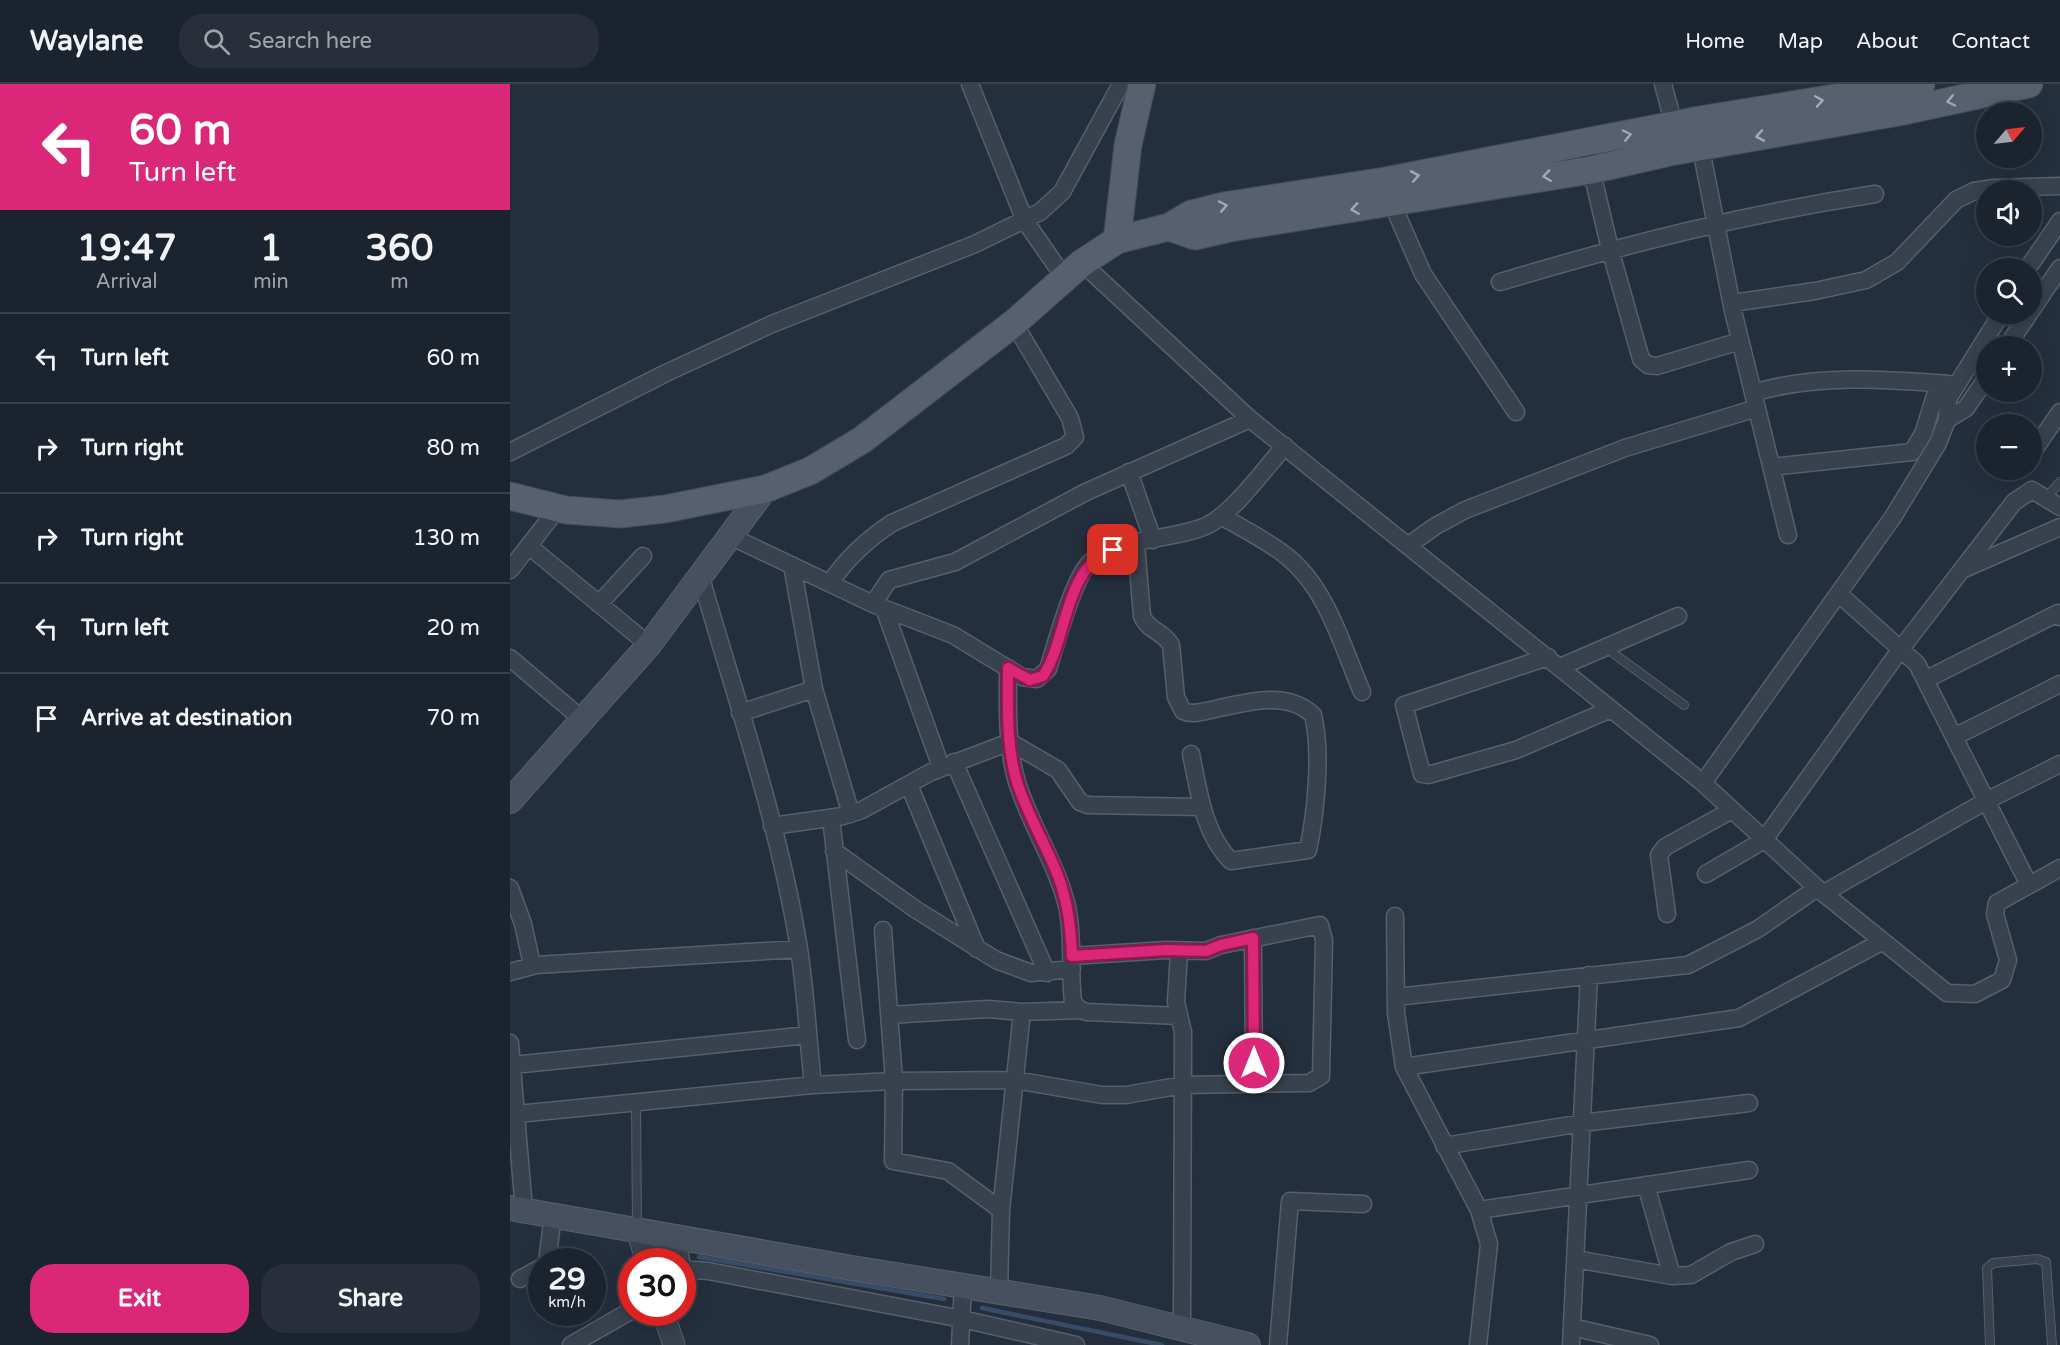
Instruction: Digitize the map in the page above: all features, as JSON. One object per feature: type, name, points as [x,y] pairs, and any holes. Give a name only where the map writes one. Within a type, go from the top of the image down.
[{"type":"main road","points":[[510,496],[558,508],[620,514],[665,509],[765,489],[810,471],[862,440],[1014,323],[1073,270],[1117,240],[1169,227],[1191,214],[1223,206],[1509,182],[1591,170],[1691,131],[1921,84]]},
{"type":"main road","points":[[1387,193],[1585,143],[1899,112],[2029,84]]},
{"type":"main road","points":[[1117,240],[1128,145],[1125,85]]},
{"type":"main road","points":[[510,801],[649,645],[701,579],[765,489]]},
{"type":"main road","points":[[517,1209],[1100,1308],[1248,1345]]},
{"type":"street","points":[[970,84],[1025,221],[1073,270],[1250,419],[1703,783],[1820,891],[1947,993],[1975,994],[2002,980],[2008,960],[1995,914],[1997,903],[2060,868]]},
{"type":"street","points":[[1663,84],[1691,131],[1715,223],[1740,341],[1788,535]]},
{"type":"street","points":[[510,452],[666,373],[772,324],[975,244],[1025,221],[1040,212],[1062,192],[1125,85]]},
{"type":"street","points":[[1585,143],[1610,249],[1641,359],[1657,366],[1740,341]]},
{"type":"street","points":[[1732,303],[1815,291],[1866,280],[1897,262],[1956,200],[1974,191],[1994,188],[2060,186]]},
{"type":"street","points":[[1387,193],[1423,274],[1516,412]]},
{"type":"street","points":[[1500,282],[1610,249],[1715,223],[1875,195]]},
{"type":"street","points":[[2036,258],[2060,221]]},
{"type":"street","points":[[2042,273],[2057,279],[2042,297]]},
{"type":"street","points":[[830,584],[846,560],[857,549],[892,524],[1066,446],[1075,437],[1070,418],[1014,323]]},
{"type":"street","points":[[1703,783],[1839,594],[1921,475],[1947,420],[1948,399],[1995,324]]},
{"type":"street","points":[[1409,545],[1434,527],[1465,510],[1800,384],[1893,380],[1957,385]]},
{"type":"street","points":[[1771,467],[1912,452],[1923,434],[1939,383]]},
{"type":"street","points":[[1947,420],[1966,408],[1976,394]]},
{"type":"street","points":[[2042,438],[2060,412]]},
{"type":"street","points":[[1047,973],[948,765],[879,606],[889,580],[956,562],[1129,472],[1250,419]]},
{"type":"street","points":[[732,537],[879,606],[953,635],[1030,680],[1043,676],[1087,566],[1101,554],[1198,529],[1221,516],[1285,446]]},
{"type":"street","points":[[1129,472],[1153,540]]},
{"type":"street","points":[[1706,874],[1764,840],[1900,650],[2014,502],[2032,490],[2053,502]]},
{"type":"street","points":[[510,570],[558,508]]},
{"type":"street","points":[[1221,516],[1285,555],[1307,577],[1327,609],[1362,692]]},
{"type":"street","points":[[1960,570],[2060,527]]},
{"type":"street","points":[[1136,544],[1142,616],[1145,624],[1167,638],[1171,645],[1176,697],[1184,711],[1197,713],[1259,700],[1296,703],[1313,715],[1317,730],[1316,811],[1308,849],[1232,861],[1214,837],[1202,807],[1191,754]]},
{"type":"street","points":[[530,547],[649,645]]},
{"type":"street","points":[[599,604],[643,556]]},
{"type":"street","points":[[792,565],[814,689],[851,814]]},
{"type":"street","points":[[701,579],[772,826],[799,949],[813,1085]]},
{"type":"street","points":[[1839,594],[1917,664],[2029,885]]},
{"type":"street","points":[[1925,680],[2058,613],[2060,617]]},
{"type":"street","points":[[1611,709],[1516,750],[1428,775],[1422,774],[1404,705],[1606,647],[1678,616]]},
{"type":"street","points":[[510,658],[582,719]]},
{"type":"street","points":[[1008,668],[1010,742],[1019,789],[1055,868],[1063,893],[1071,933],[1073,1002],[1080,1010]]},
{"type":"street","points":[[1954,737],[2060,684]]},
{"type":"street","points":[[740,712],[814,689]]},
{"type":"street","points":[[1010,742],[1058,770],[1080,802],[1089,805],[1202,807]]},
{"type":"street","points":[[772,826],[851,814],[885,800],[948,765],[1010,742]]},
{"type":"street","points":[[1396,997],[1688,964],[1758,929],[1820,891],[1986,801],[2060,764]]},
{"type":"street","points":[[909,785],[977,949]]},
{"type":"street","points":[[1667,914],[1658,863],[1659,855],[1665,847],[1732,810]]},
{"type":"street","points":[[831,818],[857,1040]]},
{"type":"street","points":[[517,1114],[813,1085],[894,1081],[1015,1080],[1102,1095],[1126,1095],[1183,1085],[1309,1083],[1321,1076],[1324,940],[1320,925],[1221,945],[1206,951],[1072,963],[1047,973],[1018,970],[977,949],[915,909],[834,851]]},
{"type":"street","points":[[510,888],[523,924],[532,965]]},
{"type":"street","points":[[1395,916],[1396,997],[1404,1066],[1479,1210],[1489,1244],[1478,1345]]},
{"type":"street","points":[[883,930],[894,1081],[893,1161],[948,1171],[1001,1210]]},
{"type":"street","points":[[1253,938],[1254,1083]]},
{"type":"street","points":[[1404,1066],[1586,1038],[1739,1018],[1883,941]]},
{"type":"street","points":[[510,972],[532,965],[799,949]]},
{"type":"street","points":[[1179,952],[1176,1002],[1183,1032],[1182,1328]]},
{"type":"street","points":[[1571,1345],[1589,975]]},
{"type":"street","points":[[889,1015],[988,1009],[1022,1012],[1080,1010],[1179,1016]]},
{"type":"street","points":[[999,1292],[1001,1210],[1022,1012]]},
{"type":"street","points":[[513,1065],[808,1035]]},
{"type":"street","points":[[510,1043],[517,1114],[517,1209]]},
{"type":"street","points":[[1444,1146],[1582,1124],[1749,1103]]},
{"type":"street","points":[[1479,1210],[1749,1170]]},
{"type":"street","points":[[1646,1185],[1672,1276]]},
{"type":"street","points":[[1278,1345],[1290,1201],[1363,1204]]},
{"type":"street","points":[[549,1248],[553,1215]]},
{"type":"street","points":[[637,1230],[643,1248]]},
{"type":"street","points":[[677,1237],[679,1248]]},
{"type":"street","points":[[1575,1259],[1672,1276],[1692,1275],[1731,1251],[1755,1244]]},
{"type":"street","points":[[696,1270],[962,1319],[1076,1345]]},
{"type":"street","points":[[520,1279],[528,1275]]},
{"type":"street","points":[[960,1345],[963,1286]]},
{"type":"street","points":[[572,1345],[618,1318]]},
{"type":"street","points":[[668,1326],[674,1345]]},
{"type":"street","points":[[1572,1327],[1650,1345]]},
{"type":"lane","points":[[2053,502],[2060,482]]},
{"type":"lane","points":[[1606,647],[1684,705]]},
{"type":"lane","points":[[636,1102],[637,1230]]},
{"type":"lane","points":[[1989,1345],[1987,1268],[1993,1263],[2037,1259],[2046,1262],[2052,1345]]},
{"type":"waterway","points":[[699,1257],[944,1299]]},
{"type":"waterway","points":[[982,1308],[1162,1345]]},
{"type":"route","points":[[1113,550],[1093,560],[1081,576],[1048,669],[1043,676],[1030,680],[1008,668],[1013,768],[1022,797],[1055,868],[1063,893],[1071,933],[1072,956],[1167,950],[1206,951],[1253,938],[1254,1063]]}]
